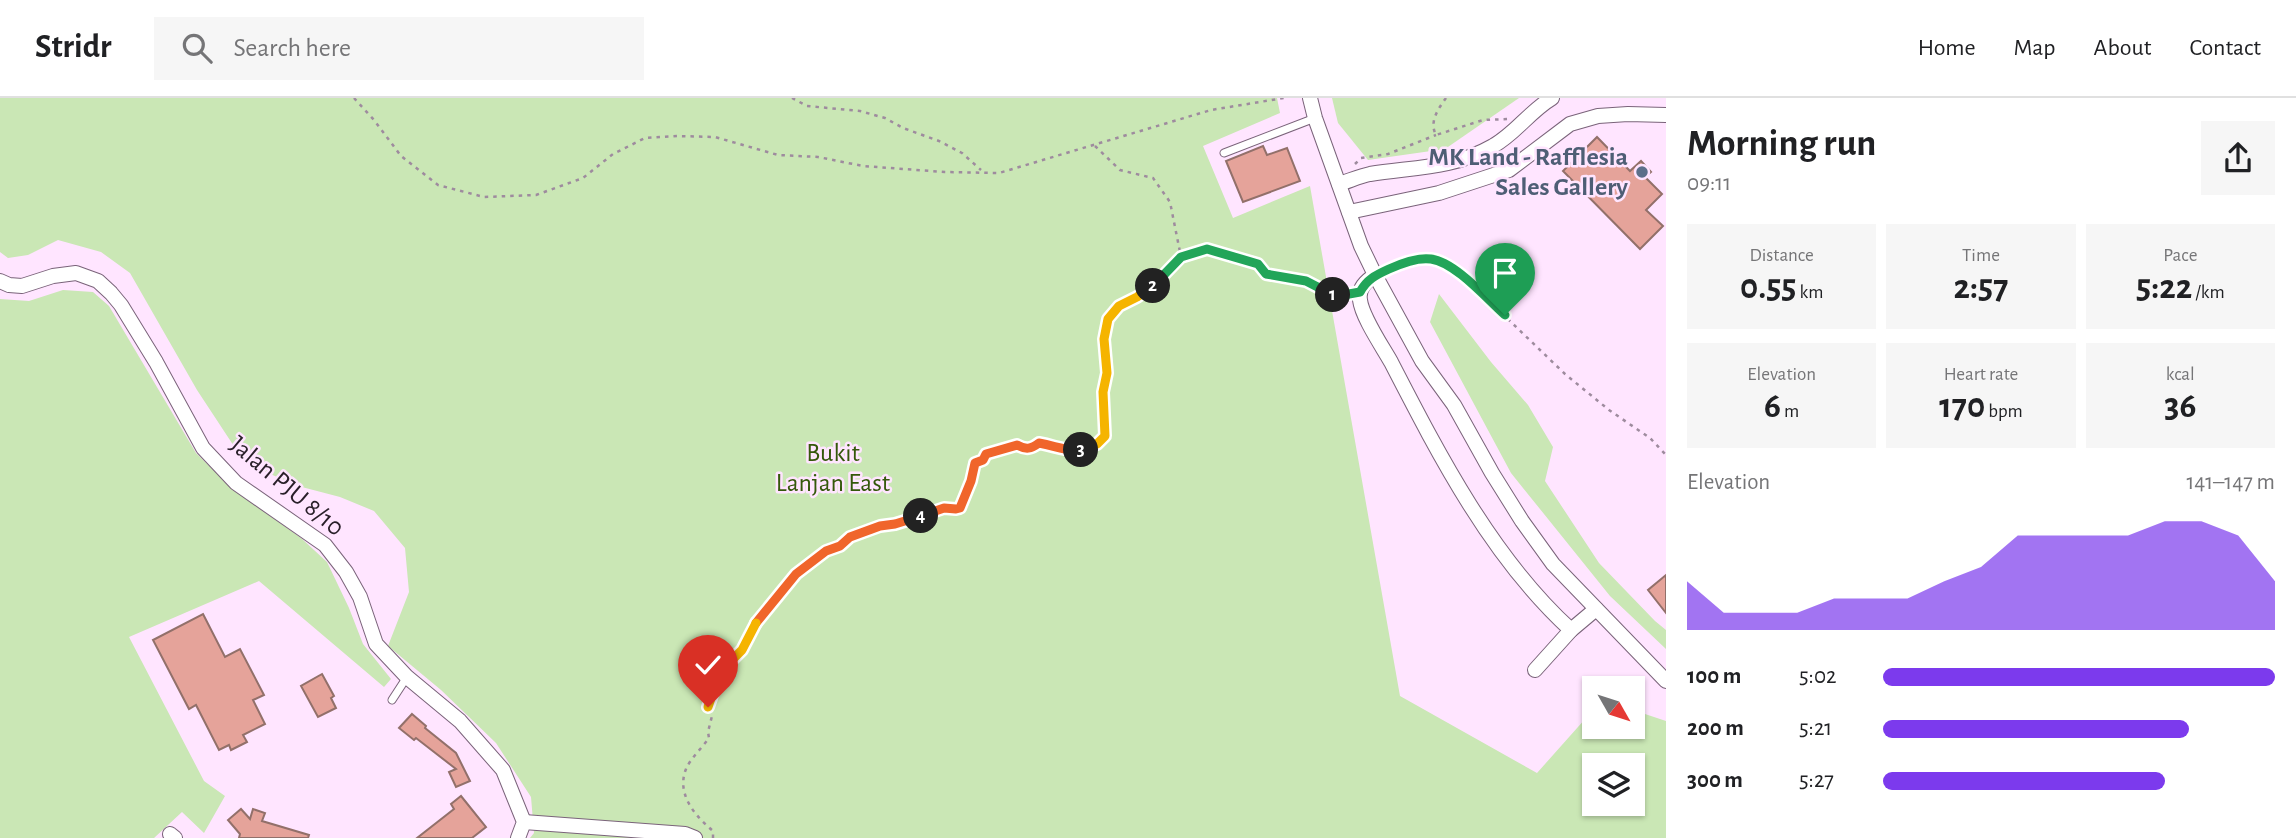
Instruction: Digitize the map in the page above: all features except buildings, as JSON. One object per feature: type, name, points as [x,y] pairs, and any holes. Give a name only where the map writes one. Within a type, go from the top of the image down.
[{"type":"street","points":[[1310,98],[1361,246],[1422,361],[1454,405],[1522,521],[1553,564],[1666,681]]},
{"type":"street","points":[[1339,184],[1370,174],[1432,168],[1473,156],[1495,145],[1552,98]]},
{"type":"street","points":[[1349,212],[1440,193],[1510,170],[1570,124],[1598,116],[1666,115]]},
{"type":"street","name":"Jalan PJU 8/10","points":[[0,281],[9,285],[22,285],[76,273],[97,281],[111,293],[156,362],[203,448],[236,483],[325,545],[346,572],[360,597],[376,644],[407,677],[460,721],[503,770],[524,822]]},
{"type":"street","points":[[1375,275],[1365,282],[1360,292],[1364,312],[1465,495],[1498,547],[1543,604],[1572,630]]},
{"type":"street","points":[[1535,670],[1572,630],[1596,609]]},
{"type":"street","points":[[518,838],[524,822],[685,834],[695,838]]},
{"type":"lane","points":[[1224,153],[1315,118]]},
{"type":"lane","points":[[392,700],[407,677]]},
{"type":"path","points":[[354,98],[401,156],[438,186],[484,197],[536,195],[583,178],[613,154],[645,138],[677,136],[715,137],[778,155],[818,156],[863,166],[999,173],[1211,110],[1284,98]]},
{"type":"path","points":[[792,98],[807,106],[860,111],[885,118],[961,153],[982,171]]},
{"type":"path","points":[[1436,135],[1433,129],[1435,115],[1446,98]]},
{"type":"path","points":[[1339,184],[1361,158],[1388,154],[1483,120],[1505,118],[1520,124]]},
{"type":"path","points":[[1095,146],[1120,170],[1153,178],[1170,202],[1181,257]]},
{"type":"path","points":[[713,838],[713,831],[685,799],[682,789],[686,768],[709,738],[712,716],[708,707],[715,687],[732,660],[742,650],[761,616],[803,568],[850,537],[944,508],[960,508],[975,463],[983,460],[986,454],[1017,445],[1025,449],[1032,448],[1039,443],[1061,450],[1080,450],[1097,444],[1105,436],[1103,392],[1107,373],[1104,339],[1108,319],[1119,306],[1154,285],[1181,257],[1207,249],[1258,264],[1266,274],[1306,281],[1328,294],[1338,296],[1360,292]]},
{"type":"path","points":[[1375,275],[1408,261],[1432,258],[1458,271],[1565,374],[1609,410],[1650,438],[1666,455]]},
{"type":"green space","name":"Bukit Lanjan East","points":[[0,98],[1277,98],[1280,113],[1203,146],[1233,218],[1310,186],[1400,696],[1537,773],[1582,722],[1582,739],[1645,739],[1645,714],[1666,721],[1666,838],[530,838],[534,833],[531,797],[496,743],[441,690],[388,646],[409,592],[405,548],[374,511],[340,497],[298,486],[245,463],[197,390],[130,273],[101,252],[58,240],[28,255],[8,258],[0,252]]},
{"type":"green space","points":[[1332,98],[1519,98],[1445,149],[1368,160],[1338,123]]},
{"type":"green space","points":[[63,290],[93,292],[109,306],[196,453],[234,490],[301,538],[327,562],[363,644],[391,679],[384,687],[259,581],[129,637],[204,781],[225,796],[204,833],[182,812],[154,838],[0,838],[0,299],[29,301]]},
{"type":"green space","points":[[1439,294],[1528,405],[1553,447],[1545,481],[1599,563],[1666,630],[1666,649],[1610,596],[1511,473],[1430,322]]},
{"type":"place","name":"MK Land - Rafflesia Sales Gallery","points":[[1642,172]]},
{"type":"route","points":[[708,707],[715,687],[732,660],[742,650],[761,616],[796,574],[826,551],[840,546],[850,537],[880,526],[914,519],[944,508],[960,508],[975,463],[983,460],[986,454],[1017,445],[1025,449],[1032,448],[1039,443],[1061,450],[1080,450],[1097,444],[1105,436],[1103,392],[1107,362],[1104,339],[1108,319],[1119,306],[1154,285],[1181,257],[1207,249],[1258,264],[1266,274],[1306,281],[1328,294],[1338,296],[1360,292],[1365,282],[1375,275],[1408,261],[1432,258],[1458,271],[1505,315]]}]
